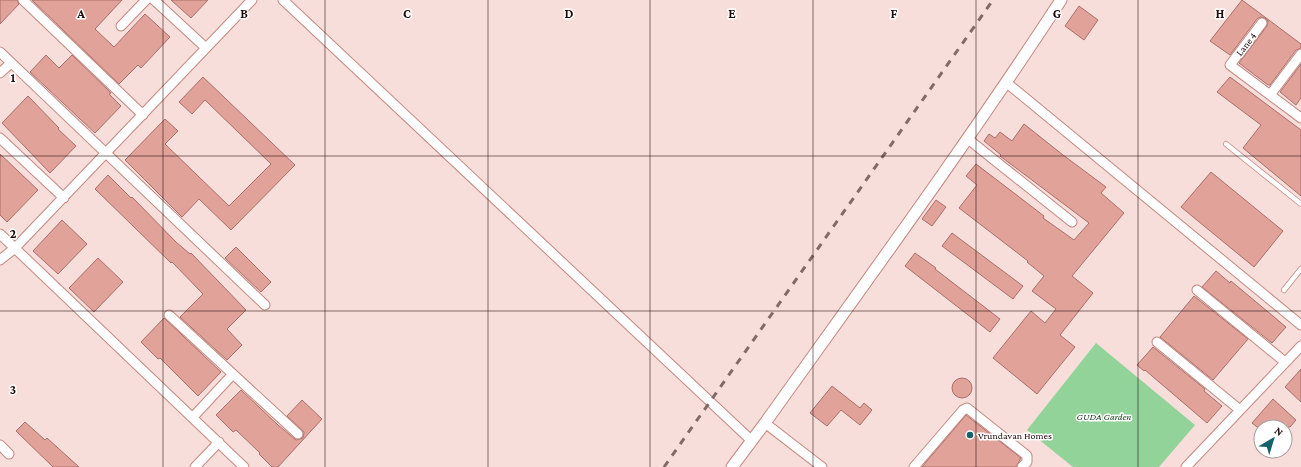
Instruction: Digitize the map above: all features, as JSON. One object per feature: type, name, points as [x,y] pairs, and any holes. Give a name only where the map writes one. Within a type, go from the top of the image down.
[{"type":"street","points":[[23,0],[143,115]]},
{"type":"street","points":[[121,26],[146,0]]},
{"type":"street","points":[[154,0],[206,48]]},
{"type":"street","points":[[0,260],[15,248],[64,198],[252,0]]},
{"type":"street","points":[[283,0],[752,441]]},
{"type":"street","points":[[732,467],[968,139],[1007,83],[1061,0]]},
{"type":"street","name":"Lane 4","points":[[1262,23],[1230,65],[1270,95]]},
{"type":"street","points":[[0,52],[265,305]]},
{"type":"street","points":[[1301,54],[1270,95],[1301,118]]},
{"type":"street","points":[[0,74],[11,63]]},
{"type":"street","points":[[1007,83],[1301,325]]},
{"type":"street","points":[[0,138],[64,198]]},
{"type":"street","points":[[968,139],[1072,222]]},
{"type":"street","points":[[0,234],[244,467]]},
{"type":"street","points":[[1196,290],[1285,362]]},
{"type":"street","points":[[169,315],[298,434]]},
{"type":"street","points":[[1157,342],[1240,410]]},
{"type":"street","points":[[1186,467],[1301,346]]},
{"type":"street","points":[[193,417],[233,374]]},
{"type":"street","points":[[914,467],[963,410],[967,408],[1027,456],[1027,462],[1022,467]]},
{"type":"street","points":[[765,423],[822,467]]},
{"type":"street","points":[[195,467],[219,442]]},
{"type":"street","points":[[0,445],[9,454]]},
{"type":"lane","points":[[1226,144],[1301,204]]},
{"type":"lane","points":[[1284,290],[1301,269]]},
{"type":"green space","name":"GUDA Garden","points":[[1096,343],[1195,425],[1159,467],[1073,467],[1027,430]]},
{"type":"building","points":[[0,0],[17,0],[19,4],[0,24]]},
{"type":"building","points":[[32,0],[122,0],[95,29],[114,47],[145,14],[170,37],[141,68],[138,65],[119,84]]},
{"type":"building","points":[[171,0],[208,0],[191,18]]},
{"type":"building","points":[[1242,0],[1301,44],[1301,48],[1296,50],[1270,85],[1239,63],[1267,26],[1268,21],[1265,18],[1260,17],[1257,19],[1230,55],[1210,41]]},
{"type":"building","points":[[1079,6],[1098,20],[1084,40],[1065,26]]},
{"type":"building","points":[[46,55],[59,68],[72,55],[111,93],[109,94],[121,106],[95,133],[30,72]]},
{"type":"building","points":[[1301,64],[1301,98],[1296,105],[1280,92]]},
{"type":"building","points":[[203,77],[295,165],[231,230],[199,199],[182,217],[125,160],[165,119],[178,131],[165,144],[229,206],[271,164],[205,100],[192,114],[179,102]]},
{"type":"building","points":[[1230,77],[1301,130],[1301,196],[1243,148],[1261,125],[1217,92]]},
{"type":"building","points":[[28,96],[59,128],[58,129],[76,146],[50,173],[2,123]]},
{"type":"building","points":[[1024,124],[1106,187],[1101,193],[1124,213],[1072,276],[1093,293],[1060,335],[1075,347],[1037,394],[993,358],[1031,311],[1045,323],[1056,309],[1032,291],[1044,276],[1027,262],[1028,261],[959,208],[977,185],[966,176],[976,164],[1044,216],[1043,218],[1074,240],[1089,223],[1000,156],[1001,155],[984,141],[989,134],[995,138],[1000,132],[1012,141]]},
{"type":"building","points":[[0,154],[38,190],[7,222],[0,215]]},
{"type":"building","points":[[1211,172],[1283,231],[1254,267],[1181,207]]},
{"type":"building","points":[[108,175],[176,242],[190,254],[191,253],[246,310],[227,329],[242,345],[227,360],[180,317],[203,294],[172,262],[171,263],[95,189]]},
{"type":"building","points":[[936,200],[946,207],[932,226],[922,219]]},
{"type":"building","points":[[62,220],[87,244],[58,274],[33,251]]},
{"type":"building","points":[[952,233],[1023,286],[1013,299],[942,246]]},
{"type":"building","points":[[236,247],[271,282],[261,292],[225,258]]},
{"type":"building","points":[[915,253],[1000,319],[990,332],[905,266]]},
{"type":"building","points":[[98,258],[123,282],[94,312],[69,288]]},
{"type":"building","points":[[1216,271],[1230,283],[1231,281],[1286,327],[1272,343],[1202,287]]},
{"type":"building","points":[[1194,296],[1248,339],[1213,380],[1160,337]]},
{"type":"building","points":[[164,318],[221,372],[198,396],[160,358],[158,359],[141,342]]},
{"type":"building","points":[[1153,347],[1205,389],[1204,391],[1222,406],[1207,423],[1145,370],[1144,371],[1137,365]]},
{"type":"building","points":[[1301,369],[1301,402],[1285,387]]},
{"type":"building","points":[[958,378],[966,378],[972,384],[972,392],[966,398],[958,398],[952,392],[952,384]]},
{"type":"building","points":[[832,386],[860,408],[864,403],[872,410],[860,425],[841,410],[827,426],[810,413]]},
{"type":"building","points":[[241,390],[296,440],[303,438],[304,432],[287,416],[302,400],[322,419],[278,467],[272,467],[236,430],[233,432],[216,415]]},
{"type":"building","points":[[1273,399],[1296,420],[1293,424],[1293,419],[1256,419]]},
{"type":"building","name":"Vrundavan Homes","points":[[966,415],[1021,458],[1016,467],[922,467]]},
{"type":"building","points":[[25,422],[45,440],[47,438],[79,467],[53,467],[16,431]]},
{"type":"railway","points":[[664,467],[993,0]]},
{"type":"place","name":"Vrundavan Homes","points":[[970,435]]}]
